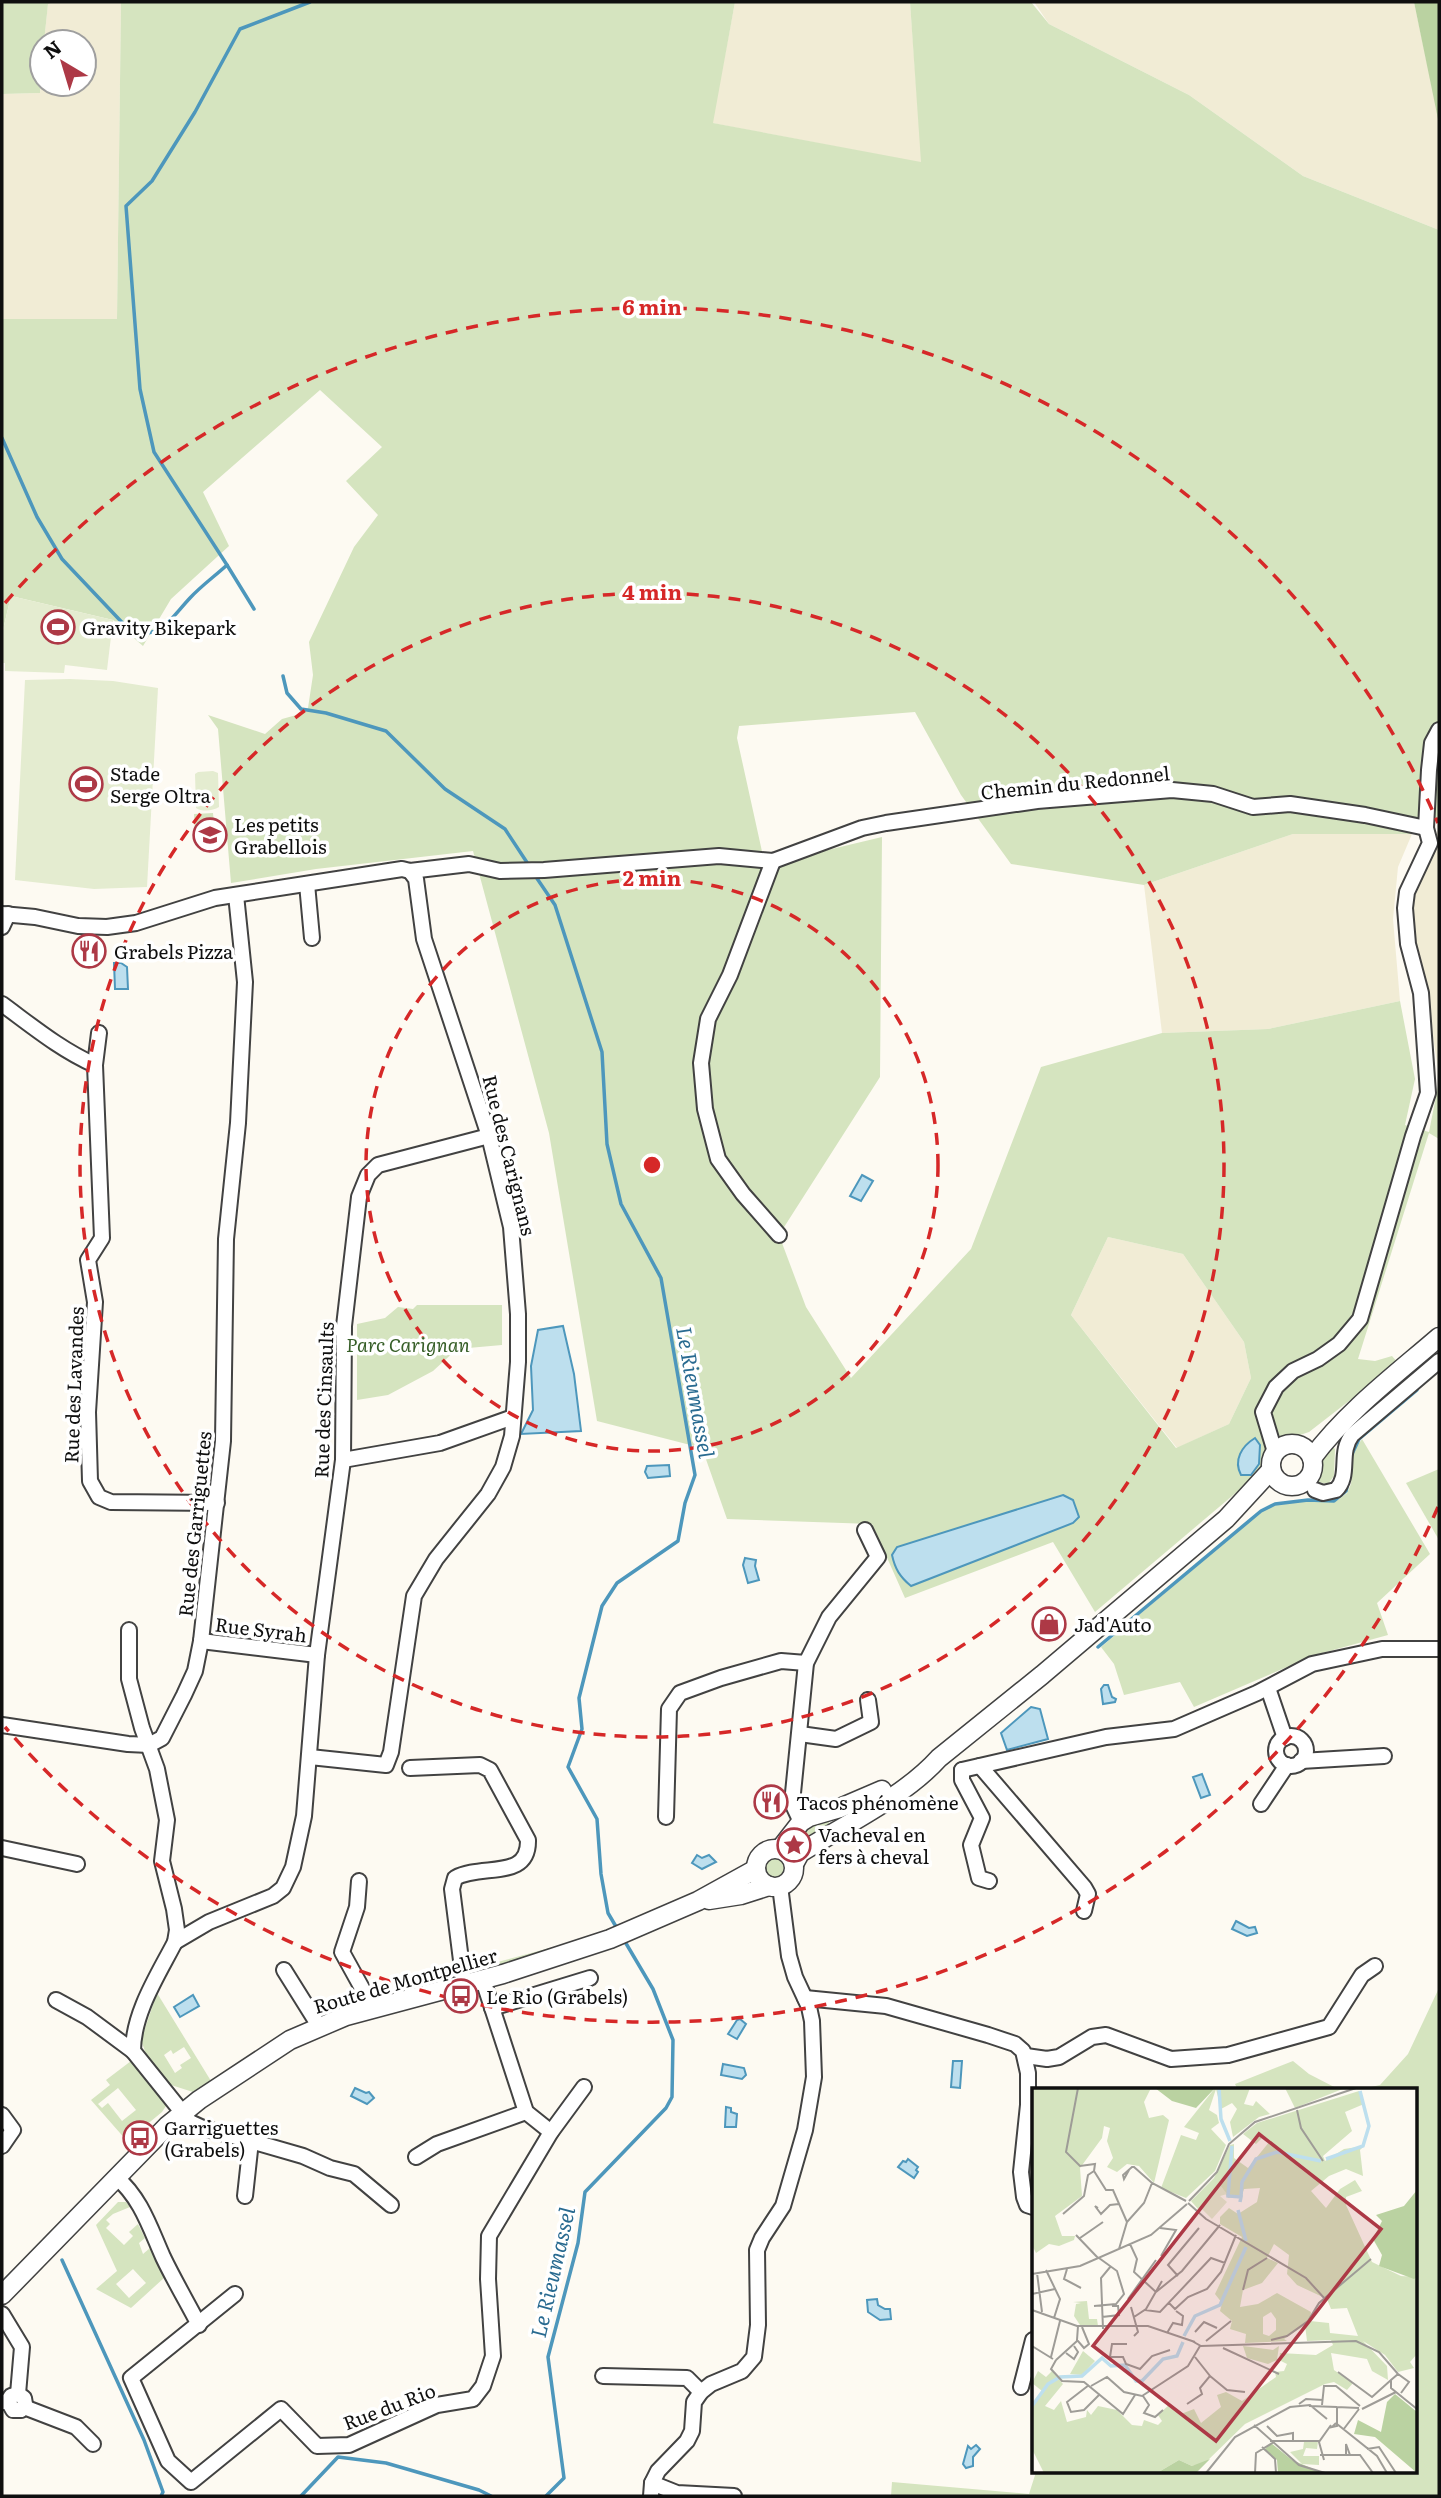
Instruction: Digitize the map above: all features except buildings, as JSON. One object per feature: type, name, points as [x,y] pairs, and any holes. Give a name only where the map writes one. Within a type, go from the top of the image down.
[{"type":"street","points":[[1357,1407],[1282,1444],[1271,1460],[1277,1477],[1295,1485],[1306,1480],[1312,1470],[1312,1458],[1307,1450],[1282,1444],[1263,1412],[1276,1387],[1293,1371],[1318,1359],[1339,1344],[1360,1319],[1428,1093],[1421,993],[1408,944],[1405,908],[1407,892],[1430,843],[1426,828],[1430,756],[1432,743],[1439,730]]},
{"type":"street","name":"Chemin du Redonnel","points":[[4,918],[107,927],[136,923],[215,898],[402,869],[410,871],[469,864],[500,871],[719,856],[773,861],[862,828],[886,823],[1037,801],[1172,790],[1213,794],[1253,807],[1290,804],[1426,828]]},
{"type":"street","points":[[773,861],[730,975],[708,1019],[701,1063],[705,1109],[719,1159],[743,1194],[779,1234]]},
{"type":"street","name":"Rue des Carignans","points":[[310,1757],[386,1765],[391,1752],[414,1596],[436,1559],[488,1494],[498,1476],[512,1436],[518,1362],[516,1267],[511,1227],[489,1136],[424,939],[416,879],[410,871]]},
{"type":"street","points":[[307,884],[312,938]]},
{"type":"street","name":"Rue des Garriguettes","points":[[149,1745],[162,1738],[195,1671],[217,1503],[223,1441],[226,1239],[239,1123],[245,982],[236,895]]},
{"type":"street","points":[[2,1004],[45,1036],[95,1065]]},
{"type":"street","name":"Rue des Lavandes","points":[[99,1033],[95,1065],[102,1238],[88,1260],[95,1303],[88,1412],[90,1481],[99,1497],[111,1502],[217,1503]]},
{"type":"street","name":"Rue des Cinsaults","points":[[310,1757],[317,1656],[343,1460],[344,1326],[359,1196],[363,1184],[378,1165],[489,1136]]},
{"type":"street","points":[[1312,1458],[1357,1407],[1439,1337]]},
{"type":"street","points":[[1315,1490],[1329,1493],[1336,1490],[1343,1478],[1347,1442],[1439,1361]]},
{"type":"street","points":[[343,1460],[440,1443],[513,1417]]},
{"type":"street","points":[[794,1864],[789,1855],[780,1849],[774,1849],[759,1857],[756,1868],[760,1880],[775,1886],[790,1880],[800,1853],[923,1774],[941,1756],[1042,1675],[1277,1477]]},
{"type":"street","points":[[802,1822],[792,1803],[806,1663],[829,1618],[878,1557],[865,1530]]},
{"type":"street","points":[[129,1630],[130,1679],[157,1769],[167,1820],[162,1861],[177,1930],[176,1942],[139,2016],[133,2036],[133,2051]]},
{"type":"street","name":"Rue Syrah","points":[[201,1641],[317,1656]]},
{"type":"street","points":[[941,1756],[962,1770],[1107,1737],[1174,1729],[1268,1688],[1312,1664],[1382,1649],[1439,1649]]},
{"type":"street","points":[[666,1817],[669,1709],[680,1693],[781,1661],[806,1663]]},
{"type":"street","points":[[1268,1688],[1284,1738]]},
{"type":"street","points":[[800,1734],[836,1739],[871,1722],[868,1700]]},
{"type":"street","points":[[2,1725],[149,1745]]},
{"type":"street","points":[[1301,1761],[1305,1752],[1303,1742],[1294,1737],[1284,1738],[1278,1744],[1276,1752],[1279,1760],[1287,1765],[1295,1765],[1301,1761],[1384,1756]]},
{"type":"street","points":[[780,1849],[809,1817],[870,1797],[941,1756]]},
{"type":"street","points":[[176,1942],[209,1922],[265,1900],[283,1888],[293,1867],[304,1816],[310,1757]]},
{"type":"street","points":[[410,1768],[480,1765],[490,1770],[528,1840],[528,1853],[523,1863],[467,1872],[455,1878],[452,1889],[464,1984]]},
{"type":"street","points":[[1261,1804],[1287,1765]]},
{"type":"street","points":[[980,1766],[1084,1886],[1088,1894],[1084,1911]]},
{"type":"street","points":[[962,1770],[962,1780],[982,1818],[971,1845],[979,1878],[989,1881]]},
{"type":"street","points":[[833,1810],[839,1828]]},
{"type":"street","points":[[2,1848],[77,1864]]},
{"type":"street","name":"Route de Montpellier","points":[[2,2295],[182,2113],[270,2053],[320,2026],[373,2008],[483,1980],[610,1939],[698,1902],[756,1868]]},
{"type":"street","points":[[359,1881],[357,1907],[342,1952],[373,2008]]},
{"type":"street","points":[[734,2496],[651,2490],[658,2471],[687,2441],[692,2431],[694,2402],[701,2392],[711,2384],[742,2371],[754,2357],[758,2325],[757,2250],[783,2206],[810,2105],[814,2077],[812,2021],[789,1956],[775,1886]]},
{"type":"street","name":"Route de Montpellier","points":[[698,1902],[775,1886]]},
{"type":"street","points":[[805,1998],[886,2006],[1015,2045],[1026,2056],[1047,2059],[1059,2057],[1092,2037],[1106,2035],[1171,2059],[1228,2055],[1329,2027],[1362,1975],[1375,1966]]},
{"type":"street","points":[[285,1970],[320,2026]]},
{"type":"street","points":[[492,2008],[590,1978]]},
{"type":"street","points":[[483,1980],[526,2112],[551,2132]]},
{"type":"street","points":[[56,2000],[87,2017],[133,2051],[194,2125],[303,2155],[330,2168],[354,2174],[391,2205]]},
{"type":"street","points":[[1026,2056],[1028,2105],[1021,2172],[1024,2197],[1027,2205],[1032,2207]]},
{"type":"street","name":"Rue du Rio","points":[[199,2325],[131,2378],[168,2461],[191,2482],[281,2409],[317,2446],[349,2445],[438,2405],[473,2399],[484,2386],[493,2356],[488,2278],[489,2236],[551,2132],[584,2087]]},
{"type":"street","points":[[416,2157],[437,2144],[526,2112]]},
{"type":"street","points":[[2,2115],[13,2130],[2,2146]]},
{"type":"street","points":[[245,2196],[251,2141]]},
{"type":"street","points":[[116,2177],[145,2214],[164,2260],[199,2325],[235,2294]]},
{"type":"street","points":[[2,2314],[22,2347],[13,2401],[76,2427],[93,2444]]},
{"type":"street","points":[[1021,2387],[1032,2344]]},
{"type":"street","points":[[603,2376],[687,2378],[701,2392]]},
{"type":"shaded area","points":[[121,2],[117,320],[2,319],[2,94],[28,93],[28,98],[98,98],[98,28],[45,28],[48,3]]},
{"type":"shaded area","points":[[735,2],[910,2],[922,163],[712,123]]},
{"type":"shaded area","points":[[1034,2],[1414,2],[1439,119],[1439,230],[1303,176],[1189,95],[1049,24]]},
{"type":"shaded area","points":[[1439,827],[1439,1074],[1423,977],[1412,945],[1410,907],[1415,880],[1429,859]]},
{"type":"shaded area","points":[[1293,834],[1412,834],[1398,867],[1393,919],[1400,1001],[1268,1029],[1162,1033],[1144,885]]},
{"type":"shaded area","points":[[1108,1237],[1183,1254],[1244,1342],[1251,1378],[1229,1424],[1177,1448],[1071,1315]]},
{"type":"green space","points":[[2,2],[53,2],[48,4],[45,28],[28,28],[28,93],[2,94]]},
{"type":"green space","points":[[121,2],[735,2],[713,123],[921,162],[910,2],[1031,2],[1049,24],[1189,95],[1303,176],[1439,230],[1439,817],[1412,834],[1293,834],[1144,885],[1011,864],[961,795],[915,712],[739,726],[737,738],[765,865],[882,837],[880,1077],[779,1235],[806,1307],[851,1378],[971,1249],[1041,1067],[1162,1033],[1268,1029],[1400,1001],[1415,1079],[1405,1125],[1429,1132],[1439,1081],[1439,1139],[1429,1133],[1358,1359],[1375,1361],[1392,1356],[1398,1363],[1309,1432],[1294,1437],[1281,1436],[1268,1450],[1264,1469],[1095,1612],[1053,1542],[905,1598],[872,1524],[727,1519],[702,1448],[597,1421],[549,1133],[473,851],[316,869],[231,883],[218,729],[208,715],[265,734],[282,719],[300,714],[308,708],[313,675],[309,642],[354,547],[378,515],[346,481],[382,447],[320,390],[203,492],[229,546],[171,599],[143,646],[113,620],[11,596],[2,634],[2,319],[117,319]],"holes":[[[1108,1237],[1183,1254],[1244,1342],[1251,1378],[1229,1424],[1176,1448],[1071,1315]]]},
{"type":"green space","points":[[1414,2],[1439,2],[1439,119],[1438,119]]},
{"type":"green space","name":"Gravity Bikepark","points":[[11,596],[113,620],[107,670],[65,665],[64,673],[5,671],[5,663],[2,663],[2,634]]},
{"type":"green space","name":"Stade Serge Oltra","points":[[25,680],[113,681],[158,688],[147,887],[94,889],[15,880]]},
{"type":"green space","points":[[213,771],[218,773],[219,807],[198,809],[195,774]]},
{"type":"green space","points":[[213,813],[214,824],[220,824],[221,833],[195,835],[194,814]]},
{"type":"green space","name":"Parc Carignan","points":[[417,1305],[502,1305],[502,1345],[457,1349],[433,1371],[388,1395],[357,1400],[357,1324],[385,1318],[398,1307],[413,1309]]},
{"type":"green space","points":[[1362,1439],[1430,1554],[1377,1603],[1388,1635],[1315,1655],[1194,1707],[1180,1682],[1124,1695],[1114,1664],[1101,1647],[1261,1512],[1275,1505],[1312,1500],[1334,1502],[1347,1493],[1351,1484],[1353,1452]]},
{"type":"green space","points":[[1328,1443],[1335,1449],[1334,1476],[1328,1484],[1318,1482],[1317,1466]]},
{"type":"green space","points":[[1439,1469],[1439,1540],[1406,1483]]},
{"type":"green space","points":[[828,1819],[830,1828],[792,1854],[786,1848],[802,1826]]},
{"type":"green space","points":[[774,1858],[781,1861],[784,1868],[781,1875],[774,1878],[767,1875],[764,1868],[767,1861]]},
{"type":"green space","points":[[557,1946],[556,1950],[492,1969],[489,1967],[490,1964]]},
{"type":"green space","points":[[1439,1988],[1439,2496],[891,2496],[892,2482],[1029,2494],[1035,2474],[1416,2474],[1416,2088],[1367,2088],[1380,2085],[1408,2054]]},
{"type":"green space","points":[[157,1993],[211,2081],[193,2092],[171,2085],[146,2054],[141,2040]],"holes":[[[184,2047],[191,2058],[180,2065],[182,2068],[175,2073],[164,2055],[171,2050],[173,2054]]]},
{"type":"green space","points":[[131,2061],[164,2100],[166,2106],[127,2141],[91,2100],[110,2085],[106,2080]],"holes":[[[118,2088],[136,2110],[122,2121],[108,2103],[102,2108],[98,2104]]]},
{"type":"green space","points":[[1293,2061],[1309,2074],[1336,2088],[1237,2088],[1235,2084]]},
{"type":"green space","points":[[118,2202],[126,2202],[130,2207],[106,2220],[110,2224],[106,2228],[124,2245],[133,2236],[129,2232],[138,2224],[145,2238],[139,2243],[143,2254],[150,2248],[165,2277],[131,2308],[96,2289],[117,2271],[96,2225]],"holes":[[[133,2269],[146,2283],[129,2298],[116,2284]]]},
{"type":"water","points":[[114,963],[127,967],[128,989],[115,989]]},
{"type":"water","points":[[862,1175],[873,1181],[861,1201],[850,1196]]},
{"type":"water","points":[[563,1326],[574,1374],[581,1431],[521,1434],[533,1410],[531,1366],[538,1330]]},
{"type":"water","points":[[1255,1438],[1260,1445],[1259,1464],[1251,1475],[1241,1475],[1238,1459],[1246,1445]]},
{"type":"water","points":[[669,1465],[670,1476],[648,1478],[645,1472],[647,1466]]},
{"type":"water","points":[[1063,1495],[1073,1500],[1079,1517],[1073,1523],[911,1586],[896,1569],[892,1555],[897,1547]]},
{"type":"water","points":[[745,1558],[756,1560],[759,1580],[748,1583],[743,1565]]},
{"type":"water","points":[[1108,1685],[1115,1702],[1103,1704],[1101,1689]]},
{"type":"water","points":[[1031,1707],[1040,1709],[1048,1739],[1007,1750],[1001,1733]]},
{"type":"water","points":[[1202,1774],[1210,1795],[1201,1798],[1193,1777]]},
{"type":"water","points":[[697,1855],[702,1858],[709,1855],[716,1862],[702,1869],[692,1863]]},
{"type":"water","points":[[1236,1921],[1249,1928],[1255,1927],[1257,1933],[1247,1936],[1232,1929]]},
{"type":"water","points":[[193,1995],[199,2006],[180,2017],[174,2007]]},
{"type":"water","points":[[740,2019],[746,2024],[737,2039],[728,2034]]},
{"type":"water","points":[[953,2061],[962,2061],[960,2088],[951,2087]]},
{"type":"water","points":[[723,2064],[744,2068],[746,2075],[742,2079],[721,2075]]},
{"type":"water","points":[[355,2088],[369,2092],[374,2098],[367,2104],[351,2096]]},
{"type":"water","points":[[726,2107],[737,2114],[736,2127],[725,2127]]},
{"type":"water","points":[[908,2159],[918,2167],[914,2178],[898,2167]]},
{"type":"water","points":[[877,2299],[878,2305],[890,2309],[891,2319],[880,2320],[868,2312],[867,2300]]},
{"type":"water","points":[[976,2445],[980,2449],[973,2457],[973,2466],[966,2468],[963,2464],[968,2446],[971,2449]]},
{"type":"waterway","points":[[227,565],[154,452],[140,389],[126,206],[152,181],[195,112],[240,29],[310,2]]},
{"type":"waterway","name":"Le Rieumassel","points":[[2,438],[37,517],[62,559],[133,634],[160,629],[227,565],[254,609]]},
{"type":"waterway","name":"Le Rieumassel","points":[[283,676],[287,693],[301,709],[326,713],[386,731],[445,789],[505,829],[530,867]]},
{"type":"waterway","name":"Le Rieumassel","points":[[534,874],[555,905],[602,1052],[607,1144],[621,1204],[661,1278],[695,1475],[685,1503],[678,1541],[617,1583],[602,1606],[579,1698],[582,1729],[568,1767],[597,1819],[601,1874],[608,1913],[618,1930]]},
{"type":"waterway","points":[[1352,1454],[1359,1439],[1417,1390]]},
{"type":"waterway","points":[[1098,1647],[1261,1511],[1275,1504],[1308,1500],[1334,1501],[1346,1491],[1351,1469]]},
{"type":"waterway","name":"Le Rieumassel","points":[[546,2496],[564,2478],[548,2357],[578,2243],[585,2192],[666,2108],[672,2097],[673,2040],[653,1989],[624,1940]]},
{"type":"waterway","points":[[62,2260],[144,2440],[163,2492],[161,2496]]},
{"type":"waterway","name":"Le Rieumassel","points":[[301,2496],[338,2457],[386,2463],[479,2490],[491,2496]]},
{"type":"place","name":"Gravity Bikepark","points":[[58,627]]},
{"type":"place","name":"Stade Serge Oltra","points":[[86,784]]},
{"type":"place","name":"Les petits Grabellois","points":[[210,835]]},
{"type":"place","name":"Grabels Pizza","points":[[89,951]]},
{"type":"place","name":"Jad'Auto","points":[[1049,1624]]},
{"type":"place","name":"Tacos phénomène","points":[[771,1802]]},
{"type":"place","name":"Vacheval en fers à cheval","points":[[794,1845]]},
{"type":"place","name":"Le Rio (Grabels)","points":[[461,1996]]},
{"type":"place","name":"Garriguettes (Grabels)","points":[[140,2138]]}]
